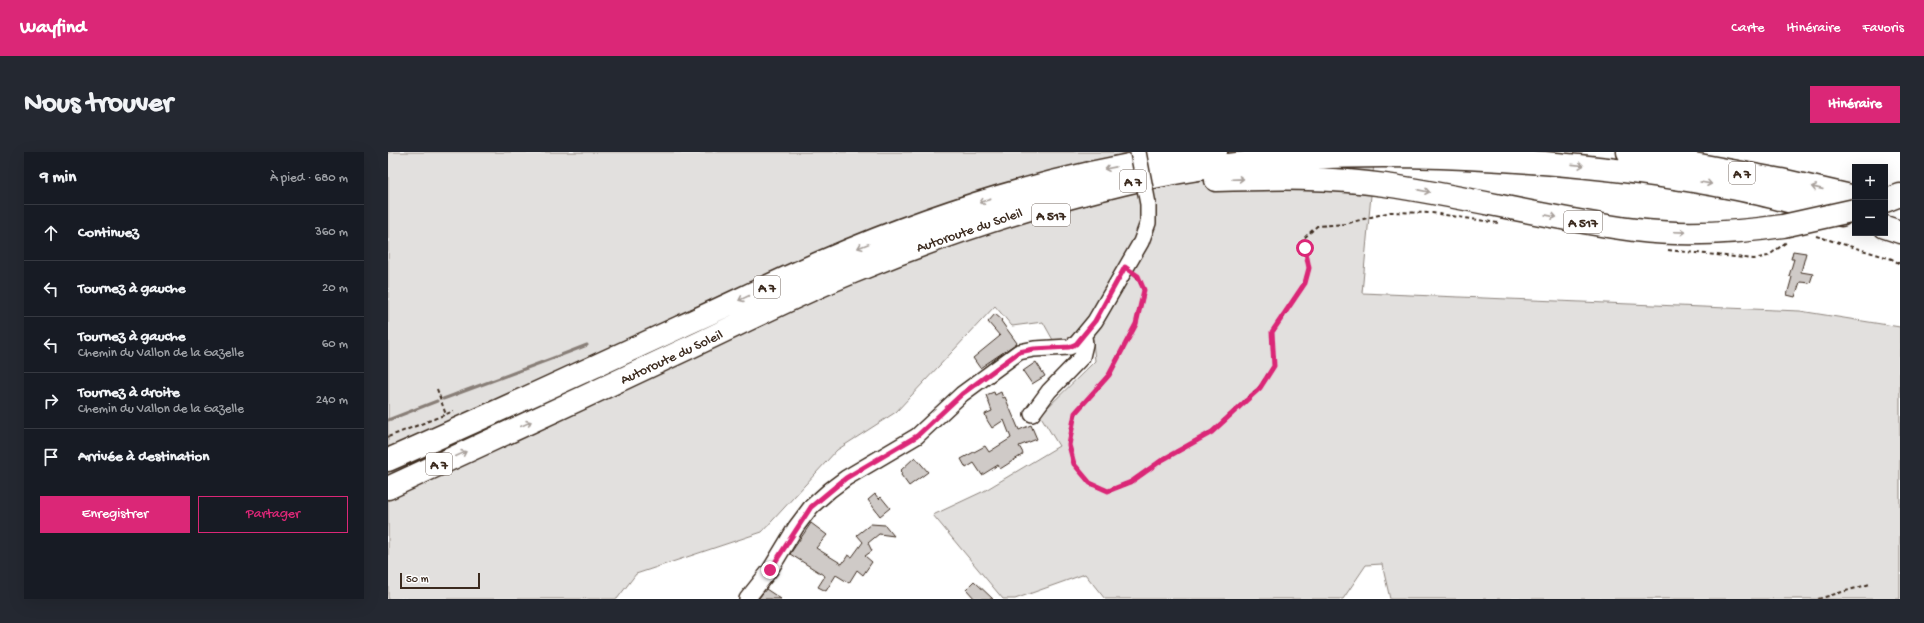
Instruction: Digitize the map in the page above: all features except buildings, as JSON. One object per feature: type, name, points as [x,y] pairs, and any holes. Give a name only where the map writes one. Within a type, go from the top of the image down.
[{"type":"highway","points":[[1162,158],[1192,152]]},
{"type":"highway","name":"Autoroute du Soleil","points":[[388,460],[489,416],[807,269],[941,215],[1026,188],[1090,172],[1162,158],[1216,152]]},
{"type":"highway","name":"A 7","points":[[1628,152],[1781,180],[1852,196]]},
{"type":"highway","name":"Autoroute du Soleil","points":[[388,488],[852,272],[949,234],[1008,215],[1125,183],[1204,168],[1294,159],[1362,156],[1440,156],[1607,168],[1664,176],[1740,190],[1852,218]]},
{"type":"highway","name":"A 517","points":[[733,328],[892,267],[982,235],[1084,206],[1168,187],[1217,180],[1294,178],[1360,181],[1415,189],[1591,224],[1637,230],[1710,233],[1788,232],[1852,211]]},
{"type":"highway","points":[[1888,201],[1900,195]]},
{"type":"highway","points":[[1888,203],[1900,207]]},
{"type":"highway","points":[[1888,228],[1900,232]]},
{"type":"street","points":[[746,599],[770,570],[811,507],[830,490],[846,478],[917,436],[962,394],[1019,352],[1034,349],[1069,347],[1076,344],[1084,337],[1144,234],[1148,223],[1148,204],[1138,152]]},
{"type":"street","points":[[1032,414],[1049,391],[1082,357],[1085,344],[1084,337]]},
{"type":"path","points":[[1125,267],[1138,276],[1144,290],[1136,324],[1109,375],[1075,413],[1069,445],[1074,464],[1090,483],[1108,491],[1131,482],[1162,460],[1212,432],[1260,388],[1274,366],[1272,332],[1305,283],[1309,268],[1302,239],[1317,226],[1345,224],[1390,212],[1432,212],[1501,224]]},
{"type":"path","points":[[1666,249],[1754,259],[1768,256],[1788,232]]},
{"type":"path","points":[[1809,233],[1892,260],[1900,264]]},
{"type":"path","points":[[437,389],[446,415]]},
{"type":"path","points":[[388,437],[454,411]]},
{"type":"path","points":[[1818,599],[1870,584]]},
{"type":"shaded area","points":[[388,152],[1375,152],[1362,293],[1800,311],[1900,327],[1900,599],[1390,599],[1382,564],[1366,565],[1343,599],[1105,599],[1085,574],[1015,599],[1003,599],[933,515],[984,491],[1059,446],[1040,415],[1095,361],[1091,321],[1065,341],[1053,340],[1043,322],[1012,326],[995,306],[896,412],[837,450],[762,532],[636,574],[617,599],[388,599]]},
{"type":"waterway","points":[[443,399],[587,345]]},
{"type":"waterway","points":[[388,420],[437,401]]},
{"type":"route","points":[[770,570],[796,527],[811,507],[846,478],[917,436],[962,394],[1019,352],[1034,349],[1069,347],[1076,344],[1084,337],[1095,321],[1125,267],[1138,276],[1144,290],[1136,324],[1109,375],[1075,413],[1069,445],[1074,464],[1090,483],[1108,491],[1131,482],[1162,460],[1212,432],[1260,388],[1274,366],[1272,332],[1305,283],[1309,268],[1305,248]]}]
